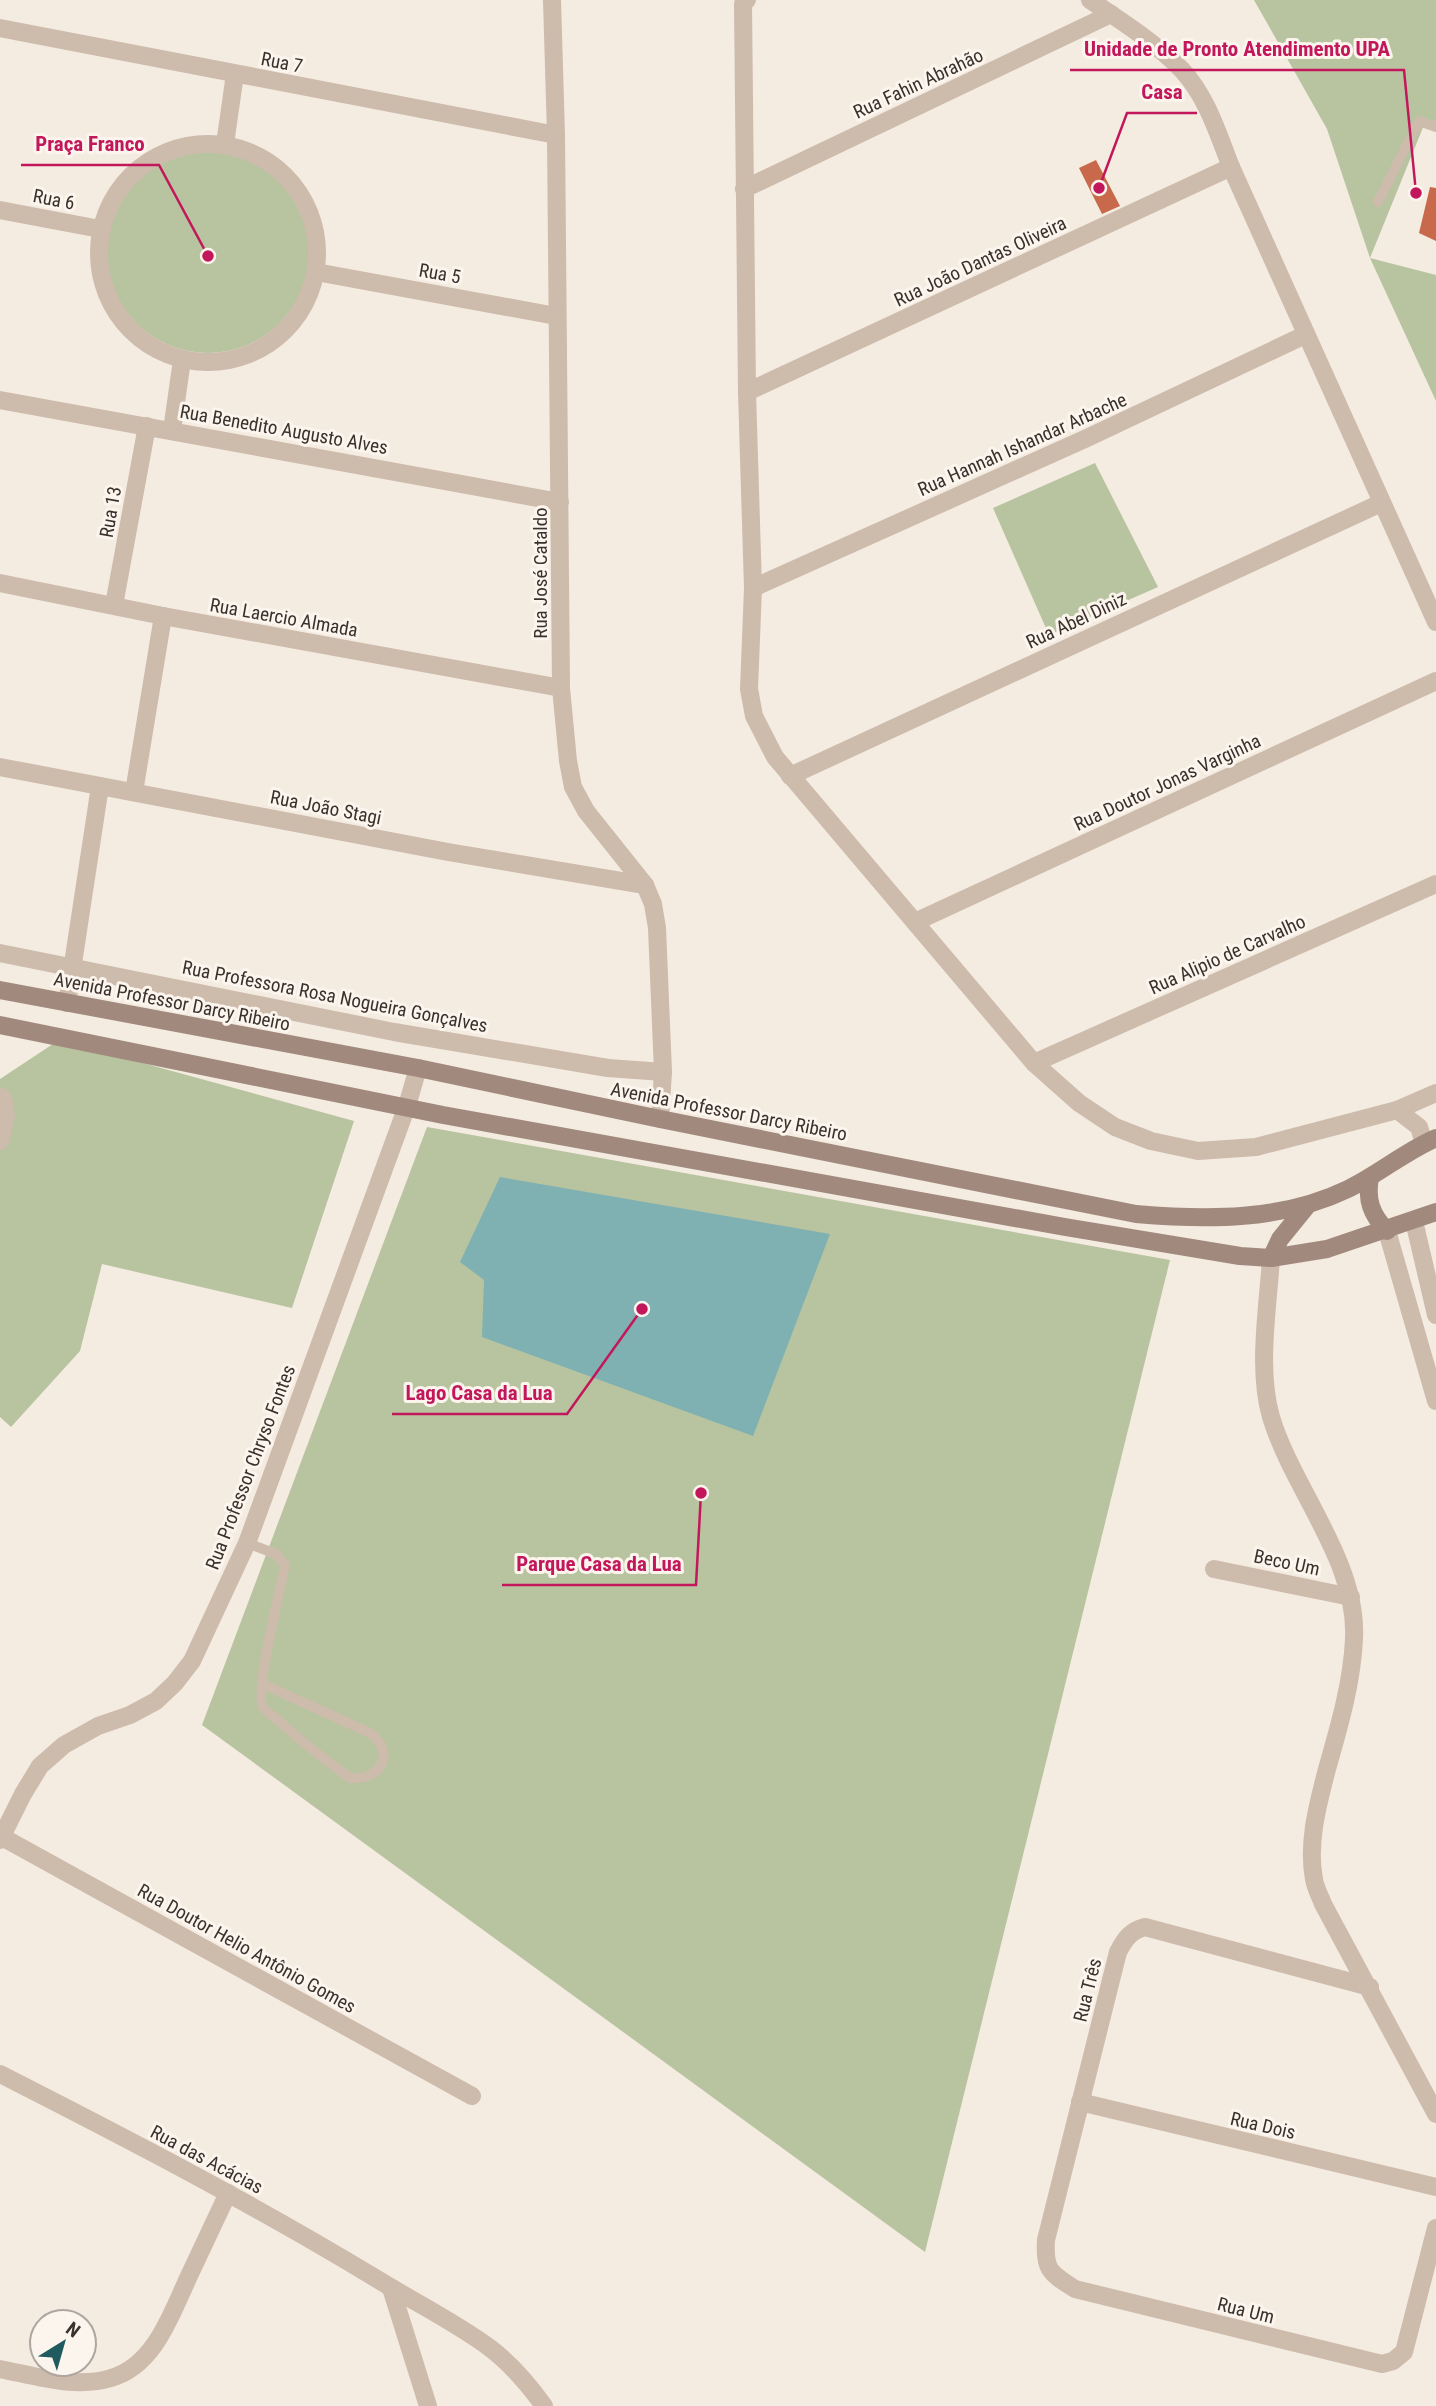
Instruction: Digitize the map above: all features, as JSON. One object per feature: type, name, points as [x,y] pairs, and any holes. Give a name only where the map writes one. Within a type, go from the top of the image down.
[{"type":"main road","name":"Avenida Professor Darcy Ribeiro","points":[[0,990],[418,1068],[1136,1214],[1203,1217],[1258,1215],[1307,1207],[1370,1177],[1413,1148],[1430,1140]]},
{"type":"main road","points":[[0,1025],[443,1115],[1205,1251],[1271,1258],[1327,1249],[1387,1231],[1429,1213]]},
{"type":"main road","points":[[1370,1177],[1368,1202],[1373,1214],[1387,1231]]},
{"type":"main road","points":[[1271,1258],[1280,1239],[1307,1207]]},
{"type":"street","name":"Rua José Cataldo","points":[[552,0],[561,502],[561,688],[573,786],[586,811],[645,885],[653,905],[657,928],[663,1072],[660,1119]]},
{"type":"street","points":[[747,0],[743,4],[744,189],[753,588],[749,689],[754,716],[768,744],[790,776],[1034,1063],[1079,1103],[1115,1127],[1151,1141],[1198,1150],[1256,1147],[1397,1110],[1436,1093]]},
{"type":"street","points":[[1090,0],[1182,71],[1210,113],[1305,335],[1436,622]]},
{"type":"street","name":"Rua Fahin Abrahão","points":[[744,189],[1111,14]]},
{"type":"street","name":"Rua 7","points":[[0,28],[556,135]]},
{"type":"street","points":[[225,144],[235,74]]},
{"type":"street","points":[[192,144],[225,144],[253,153],[277,168],[297,189],[311,215],[317,243],[316,272],[307,300],[291,325],[268,345],[242,357],[212,362],[182,360],[151,347],[125,325],[106,296],[98,263],[100,229],[111,198],[132,172],[160,153],[192,144]]},
{"type":"street","name":"Rua João Dantas Oliveira","points":[[747,392],[1231,167]]},
{"type":"street","name":"Rua 6","points":[[0,210],[100,229]]},
{"type":"street","name":"Rua 5","points":[[316,272],[556,316]]},
{"type":"street","name":"Rua Hannah Ishandar Arbache","points":[[753,588],[1087,438],[1305,335]]},
{"type":"street","points":[[172,430],[182,360]]},
{"type":"street","name":"Rua Benedito Augusto Alves","points":[[0,400],[561,502]]},
{"type":"street","name":"Rua 13","points":[[114,605],[147,426]]},
{"type":"street","name":"Rua Abel Diniz","points":[[790,776],[1381,503]]},
{"type":"street","name":"Rua Laercio Almada","points":[[0,583],[163,616],[561,688]]},
{"type":"street","points":[[134,792],[163,616]]},
{"type":"street","name":"Rua Doutor Jonas Varginha","points":[[915,922],[1436,681]]},
{"type":"street","name":"Rua João Stagi","points":[[0,767],[448,852],[645,885]]},
{"type":"street","points":[[68,1003],[100,786]]},
{"type":"street","name":"Rua Alipio de Carvalho","points":[[1034,1063],[1436,884]]},
{"type":"street","name":"Rua Professora Rosa Nogueira Gonçalves","points":[[0,953],[394,1032],[608,1068],[663,1072]]},
{"type":"street","name":"Rua Professor Chryso Fontes","points":[[1,1839],[40,1766],[64,1745],[98,1726],[130,1715],[156,1701],[175,1684],[192,1661],[247,1543],[407,1106],[418,1068]]},
{"type":"street","points":[[0,1142],[6,1115],[1,1097]]},
{"type":"street","points":[[1397,1110],[1419,1126],[1430,1140]]},
{"type":"street","points":[[1429,1213],[1436,1315]]},
{"type":"street","points":[[1387,1231],[1436,1401]]},
{"type":"street","points":[[1271,1258],[1265,1391],[1271,1417],[1291,1467],[1333,1549],[1351,1597],[1354,1638],[1344,1705],[1317,1808],[1312,1852],[1314,1880],[1323,1904],[1370,1987],[1436,2115]]},
{"type":"street","points":[[1406,1296],[1432,1285]]},
{"type":"street","name":"Beco Um","points":[[1214,1569],[1351,1597]]},
{"type":"street","name":"Rua Doutor Helio Antônio Gomes","points":[[1,1839],[472,2096]]},
{"type":"street","name":"Rua Três","points":[[1075,2289],[1053,2275],[1046,2265],[1046,2239],[1118,1952],[1125,1938],[1135,1930],[1145,1927],[1370,1987]]},
{"type":"street","name":"Rua das Acácias","points":[[0,2074],[228,2193],[490,2348],[544,2406]]},
{"type":"street","name":"Rua Dois","points":[[1080,2102],[1436,2187]]},
{"type":"street","points":[[0,2370],[69,2383],[112,2378],[135,2365],[156,2344],[173,2315],[228,2193]]},
{"type":"street","name":"Rua Um","points":[[1075,2289],[1382,2364],[1393,2361],[1404,2352],[1436,2228]]},
{"type":"street","points":[[391,2288],[428,2406]]},
{"type":"lane","points":[[1378,202],[1419,121],[1436,127]]},
{"type":"lane","points":[[247,1543],[276,1554],[285,1565],[259,1695],[262,1706],[301,1741],[351,1778],[359,1779],[375,1773],[384,1760],[385,1753],[370,1734],[263,1684]]},
{"type":"green space","points":[[1254,0],[1436,0],[1436,128],[1424,125],[1370,258],[1327,129]]},
{"type":"green space","points":[[208,151],[247,159],[264,168],[279,181],[292,196],[301,213],[309,252],[301,291],[292,308],[279,323],[264,336],[247,345],[208,353],[169,345],[152,336],[137,323],[124,308],[115,291],[107,252],[115,213],[124,196],[137,181],[152,168],[169,159]]},
{"type":"green space","points":[[1370,258],[1436,275],[1436,401]]},
{"type":"green space","points":[[1095,463],[1158,587],[1049,635],[993,508]]},
{"type":"green space","points":[[59,1040],[354,1121],[292,1308],[102,1264],[80,1351],[11,1427],[0,1417],[0,1079]]},
{"type":"green space","points":[[427,1127],[1170,1260],[925,2252],[202,1725]]},
{"type":"water","points":[[500,1177],[830,1234],[753,1436],[482,1337],[484,1280],[460,1262]]},
{"type":"building","points":[[1096,160],[1120,206],[1102,214],[1079,168]]},
{"type":"building","points":[[1430,187],[1436,188],[1436,241],[1419,233]]},
{"type":"place","name":"Casa","points":[[1099,188]]},
{"type":"place","name":"Unidade de Pronto Atendimento UPA","points":[[1416,193]]},
{"type":"place","name":"Praça Franco","points":[[208,256]]},
{"type":"place","name":"Lago Casa da Lua","points":[[642,1309]]},
{"type":"place","name":"Parque Casa da Lua","points":[[701,1493]]}]
